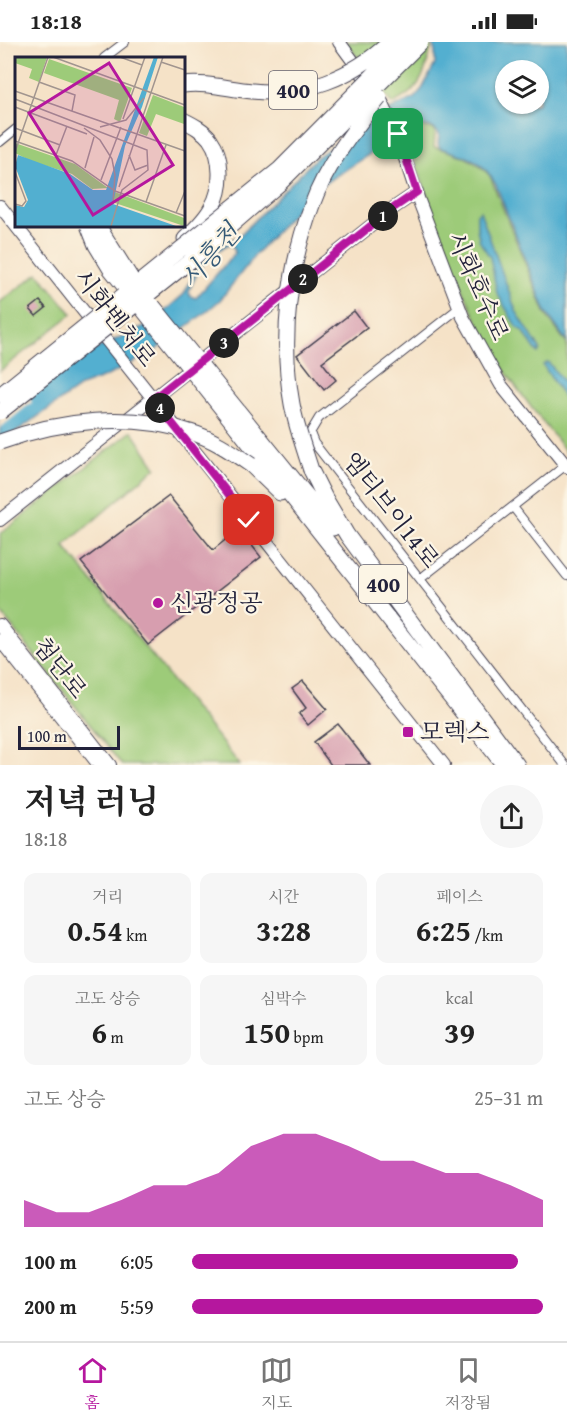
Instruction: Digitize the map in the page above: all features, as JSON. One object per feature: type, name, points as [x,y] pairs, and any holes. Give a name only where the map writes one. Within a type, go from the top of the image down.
[{"type":"highway","name":"400","points":[[184,85],[271,92],[311,88],[341,76],[364,63],[390,42]]},
{"type":"highway","points":[[0,395],[202,234],[279,169],[406,42]]},
{"type":"highway","points":[[0,412],[190,261],[280,183],[421,42]]},
{"type":"highway","name":"400","points":[[429,42],[384,92],[351,135],[312,204],[294,268],[288,314],[287,360],[291,404],[311,470],[347,536],[517,765]]},
{"type":"highway","points":[[138,283],[202,221],[212,208],[217,196],[220,182],[219,158],[210,140],[195,126],[184,120]]},
{"type":"highway","name":"400","points":[[88,226],[96,245],[111,268],[243,426],[386,616],[504,765]]},
{"type":"highway","points":[[100,226],[127,274],[243,426],[372,575],[464,692]]},
{"type":"highway","points":[[0,442],[18,435],[66,425],[96,422],[142,421],[191,432],[230,450],[251,465],[276,489],[386,616]]},
{"type":"street","points":[[105,57],[125,42]]},
{"type":"street","name":"시화호수로","points":[[339,42],[380,98],[398,134],[459,308],[501,385],[566,466]]},
{"type":"street","points":[[0,142],[15,130]]},
{"type":"street","points":[[0,520],[392,209],[417,192]]},
{"type":"street","name":"시화벤처로","points":[[0,206],[15,225]]},
{"type":"street","name":"시화벤처로","points":[[16,226],[444,765]]},
{"type":"street","name":"엠티브이14로","points":[[459,308],[319,417],[310,433],[314,443],[564,765]]},
{"type":"street","points":[[420,579],[566,466]]},
{"type":"street","points":[[513,507],[567,576]]},
{"type":"street","name":"첨단로","points":[[0,625],[110,765]]},
{"type":"street","name":"첨단로","points":[[0,640],[99,765]]},
{"type":"green space","points":[[346,42],[426,42],[431,48],[426,68],[415,88],[392,104]]},
{"type":"green space","points":[[423,127],[433,129],[435,132],[434,147],[471,160],[490,176],[546,315],[567,344],[567,453],[521,394],[496,357],[469,303],[446,247],[405,132]]},
{"type":"green space","points":[[38,273],[72,314],[0,371],[0,302]]},
{"type":"green space","points":[[132,431],[156,467],[64,546],[240,765],[122,765],[0,612],[0,534]]},
{"type":"water","name":"시흥천","points":[[432,42],[567,42],[567,342],[546,312],[496,185],[490,176],[473,159],[440,148],[439,134],[433,128],[418,127],[382,146],[314,190],[256,254],[220,300],[206,312],[153,352],[105,377],[83,385],[0,443],[0,412],[53,369],[151,323],[184,294],[202,258],[239,236],[317,157],[371,119],[414,98],[422,89],[435,64]],"holes":[[[227,245],[233,246],[235,253],[196,298],[190,296],[189,291],[203,264]]]},
{"type":"water","points":[[480,211],[516,311],[540,349],[538,353],[516,326],[497,293],[490,257],[480,242],[477,229],[477,214]]},
{"type":"water","points":[[548,362],[567,386],[567,403],[543,365]]},
{"type":"pier","points":[[29,398],[32,402],[0,428],[0,408]]},
{"type":"building","points":[[40,301],[46,308],[36,316],[30,309]]},
{"type":"building","points":[[354,311],[367,328],[322,362],[336,380],[324,390],[297,355]]},
{"type":"building","name":"신광정공","points":[[169,496],[213,550],[239,529],[261,557],[148,645],[81,562]]},
{"type":"building","points":[[303,681],[327,709],[308,725],[299,714],[306,708],[292,689]]},
{"type":"building","points":[[338,724],[370,765],[331,765],[314,742]]},
{"type":"place","name":"신광정공","points":[[158,603]]},
{"type":"place","name":"모렉스","points":[[408,732]]},
{"type":"route","points":[[249,520],[153,399],[392,209],[417,192],[398,134]]}]
